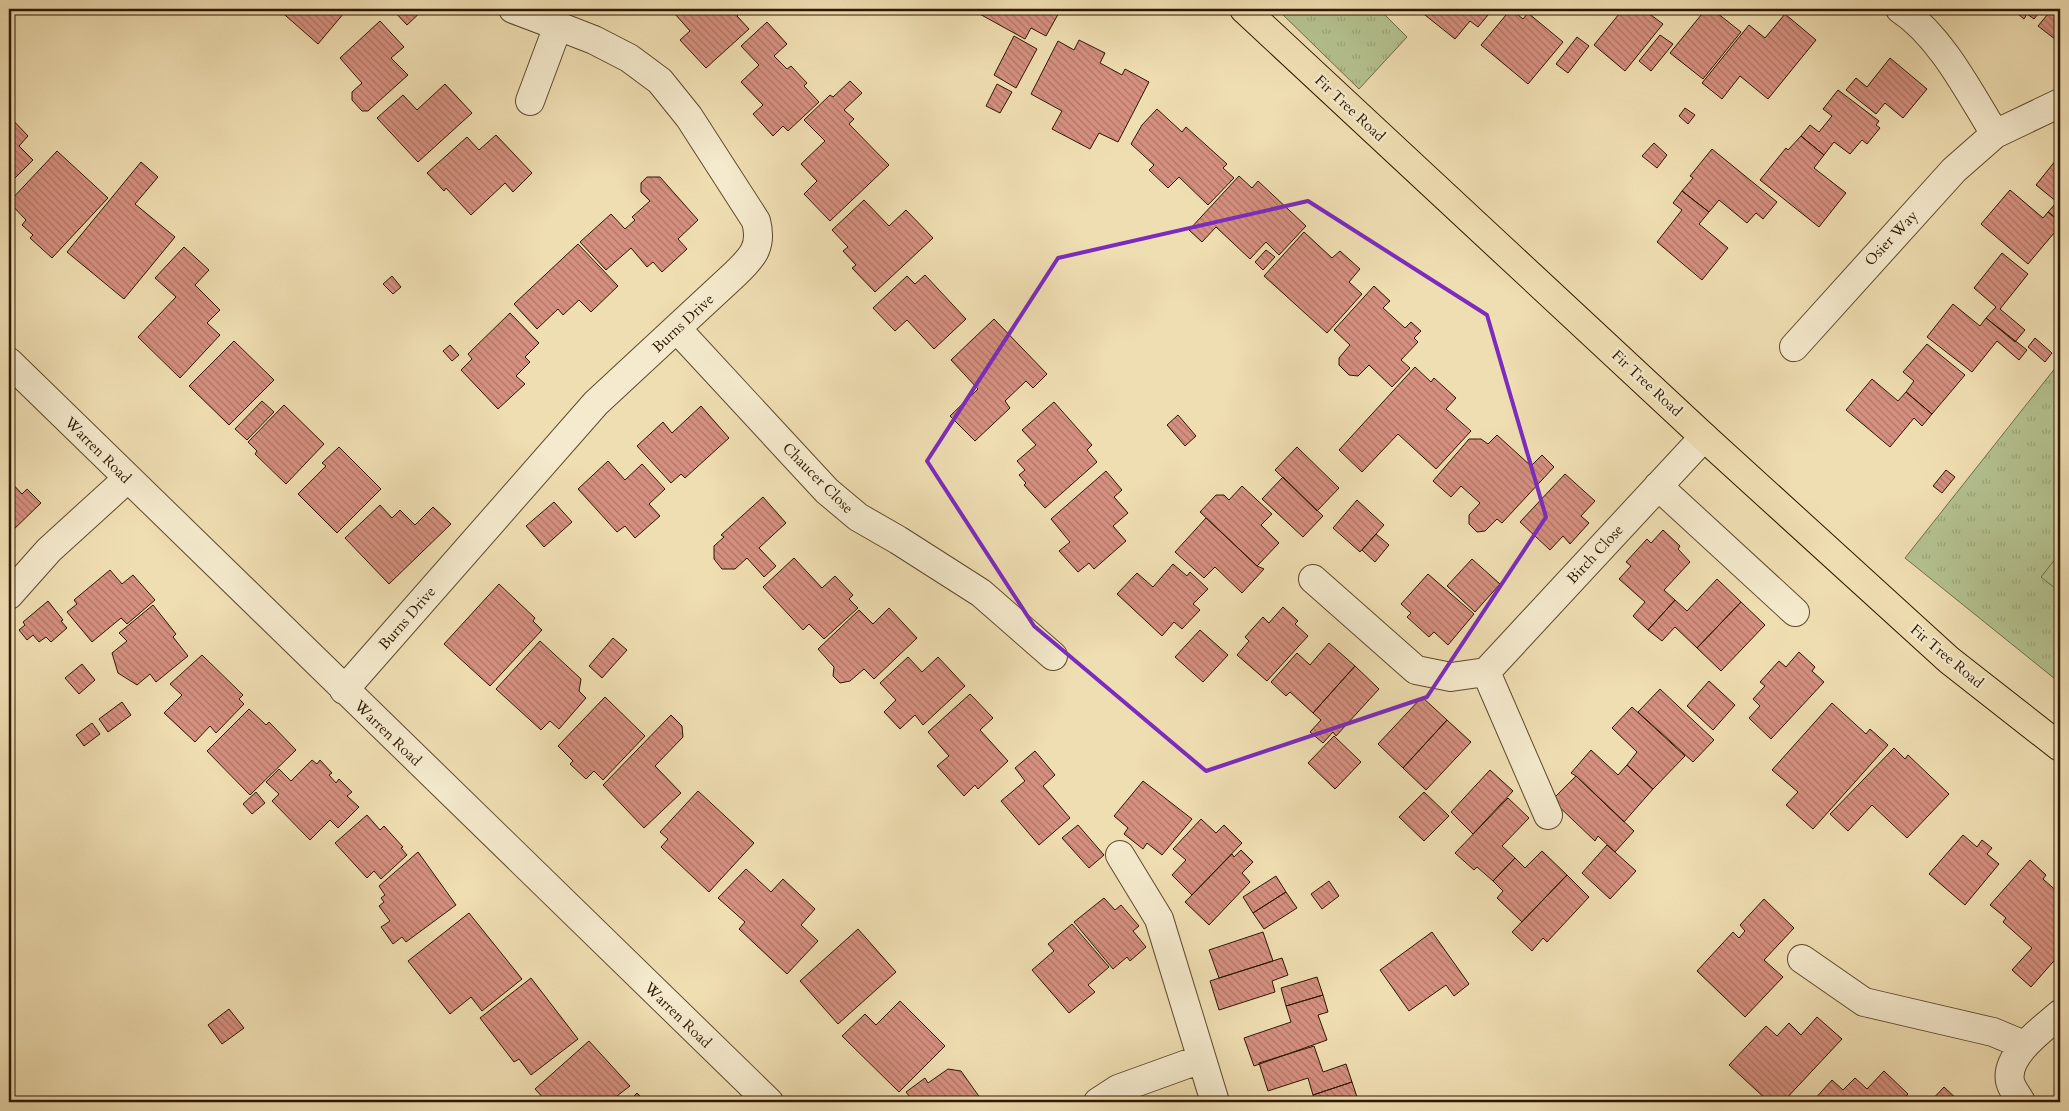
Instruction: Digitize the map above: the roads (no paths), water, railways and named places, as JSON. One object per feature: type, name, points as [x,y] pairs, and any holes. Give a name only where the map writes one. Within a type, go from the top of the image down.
[{"type":"main road","name":"Fir Tree Road","points":[[1244,9],[1704,436],[1949,660],[2060,746]]},
{"type":"street","name":"Burns Drive","points":[[344,690],[596,403],[749,260],[757,246],[759,232],[756,221],[689,117],[660,81],[629,58],[594,40],[513,9]]},
{"type":"street","points":[[1900,9],[1908,14],[1935,41],[1995,134]]},
{"type":"street","points":[[530,100],[558,26]]},
{"type":"street","name":"Osier Way","points":[[1794,347],[1954,170],[1995,134],[2060,103]]},
{"type":"street","name":"Chaucer Close","points":[[677,329],[827,491],[858,517],[981,593],[1052,656]]},
{"type":"street","name":"Warren Road","points":[[9,362],[768,1102]]},
{"type":"street","name":"Birch Close","points":[[1486,672],[1704,436]]},
{"type":"street","points":[[9,595],[49,550],[127,479]]},
{"type":"street","points":[[1658,486],[1796,612]]},
{"type":"street","points":[[1313,579],[1416,670],[1451,678],[1486,672],[1548,815]]},
{"type":"street","points":[[1120,855],[1159,919],[1215,1102]]},
{"type":"street","points":[[1802,959],[1864,1002],[1993,1032],[2024,1045]]},
{"type":"street","points":[[2021,1102],[2010,1081],[2013,1060],[2024,1045],[2060,1014]]},
{"type":"street","points":[[1098,1102],[1118,1089],[1201,1059]]}]
